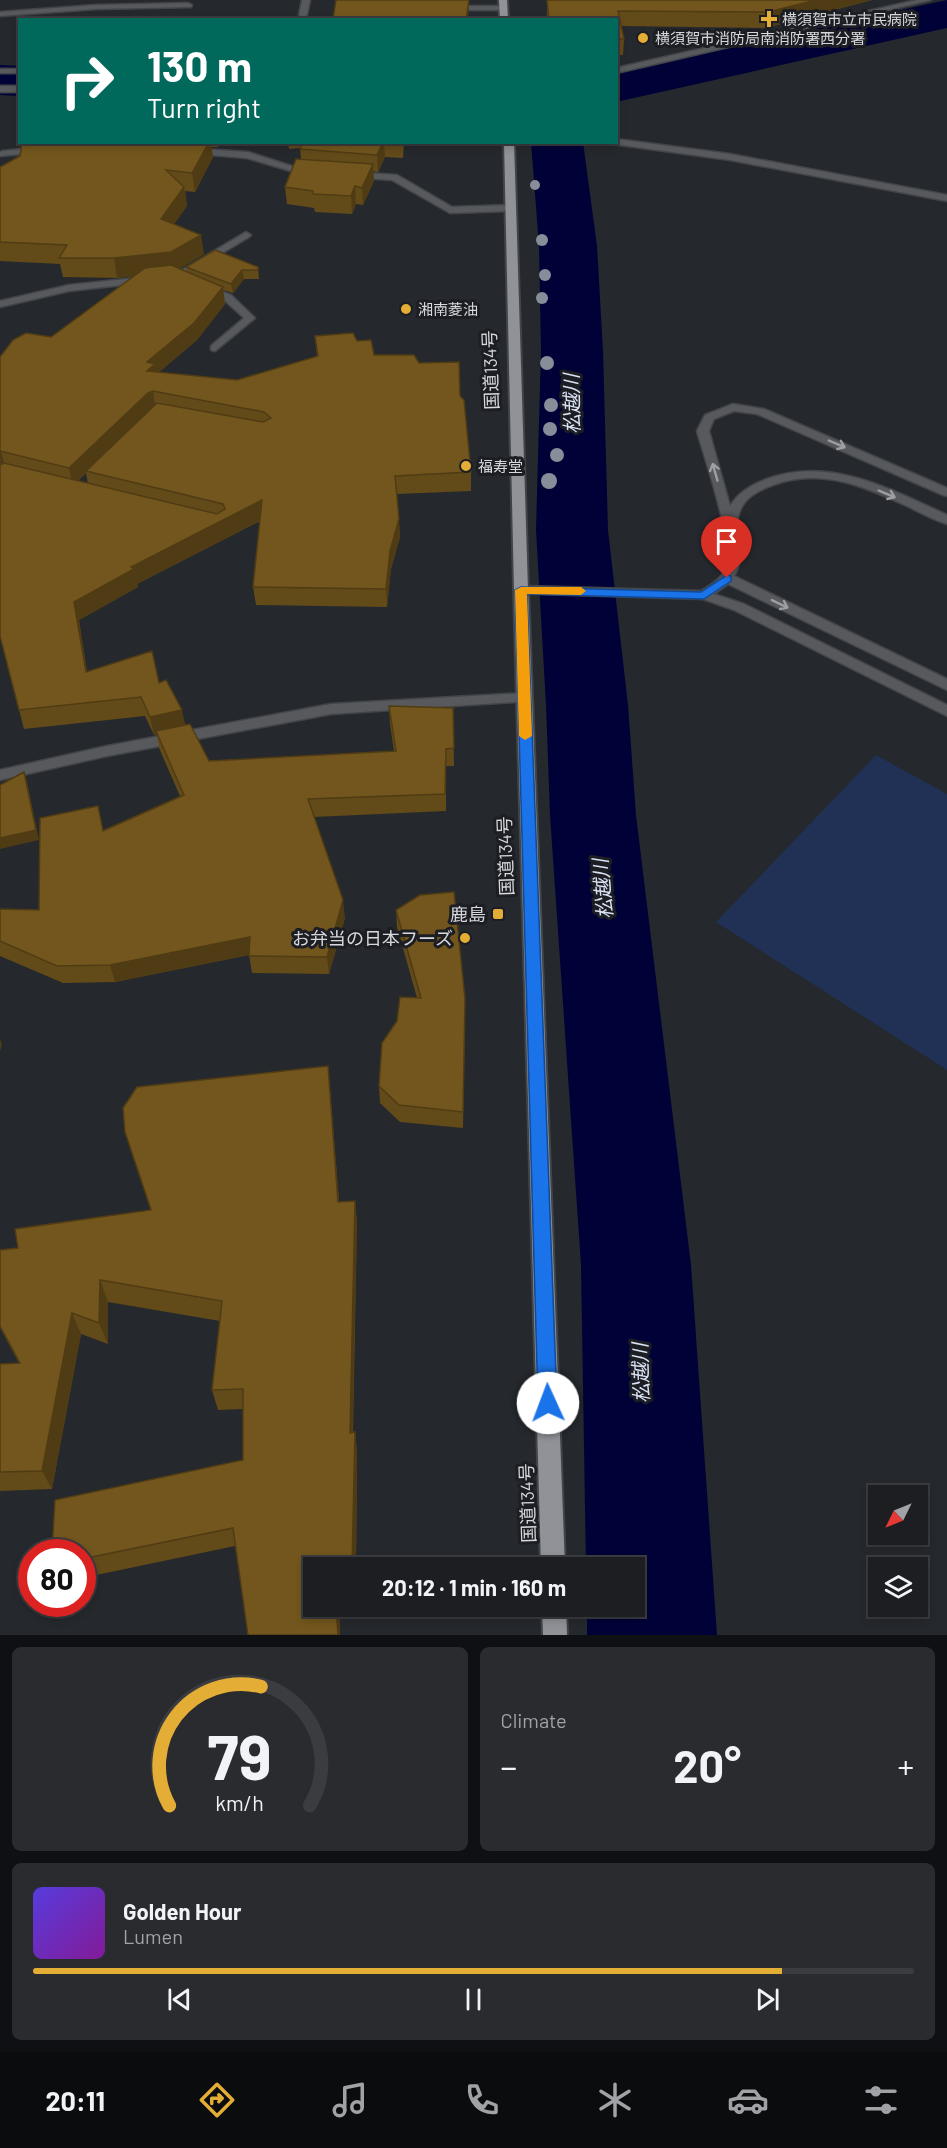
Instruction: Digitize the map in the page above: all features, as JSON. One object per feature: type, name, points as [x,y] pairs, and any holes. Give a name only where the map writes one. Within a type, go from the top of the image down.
[{"type":"highway","name":"国道134号","points":[[509,144],[524,698],[553,1557]]},
{"type":"highway","points":[[554,1617],[555,1635]]},
{"type":"street","points":[[303,15],[306,0]]},
{"type":"street","points":[[618,71],[927,0]]},
{"type":"street","points":[[443,8],[503,4]]},
{"type":"street","points":[[0,14],[96,7],[188,6]]},
{"type":"street","points":[[0,71],[18,71]]},
{"type":"street","points":[[0,89],[18,89]]},
{"type":"street","points":[[618,142],[730,157],[947,198]]},
{"type":"street","points":[[246,144],[248,155]]},
{"type":"street","points":[[3,154],[51,149]]},
{"type":"street","points":[[183,150],[248,155],[305,173],[316,174]]},
{"type":"street","points":[[339,175],[394,177],[450,210],[510,208]]},
{"type":"street","points":[[184,281],[246,235]]},
{"type":"street","points":[[163,279],[184,281],[227,297],[250,318],[215,348]]},
{"type":"street","points":[[0,304],[69,288],[151,280]]},
{"type":"street","points":[[704,596],[727,578],[733,564],[730,528],[703,431],[709,417],[733,407],[760,411],[947,492]]},
{"type":"street","points":[[730,528],[735,507],[753,489],[781,475],[816,472],[852,478],[947,520]]},
{"type":"street","points":[[727,578],[947,685]]},
{"type":"street","points":[[521,590],[639,592],[704,596],[739,607],[947,711]]},
{"type":"street","points":[[0,775],[107,751],[331,709],[524,698]]},
{"type":"shaded area","points":[[876,755],[947,794],[947,1070],[716,922]]},
{"type":"building","points":[[336,0],[469,0],[466,18],[333,18]]},
{"type":"building","points":[[547,0],[816,0],[768,12],[618,11],[624,39],[618,39],[618,18],[549,18]]},
{"type":"building","points":[[22,144],[208,144],[192,173],[166,170],[184,187],[161,219],[201,235],[171,252],[114,258],[59,258],[67,245],[0,242],[0,167],[20,156]]},
{"type":"building","points":[[301,144],[382,144],[377,155],[300,149]]},
{"type":"building","points":[[296,159],[373,164],[362,188],[355,186],[351,196],[313,194],[313,191],[285,187]]},
{"type":"building","points":[[215,250],[258,267],[258,270],[242,270],[231,284],[186,267]]},
{"type":"building","points":[[171,265],[223,287],[194,323],[147,362],[155,364],[147,371],[237,380],[318,356],[315,336],[353,333],[357,341],[371,340],[374,355],[414,355],[419,363],[459,362],[460,396],[464,400],[471,472],[395,476],[399,519],[390,551],[386,589],[253,587],[262,500],[131,567],[134,569],[74,602],[86,672],[152,651],[159,683],[166,680],[182,710],[150,717],[141,697],[19,710],[0,636],[0,465],[4,463],[217,514],[225,509],[223,504],[86,471],[157,403],[263,422],[271,418],[264,412],[153,391],[148,393],[69,468],[0,451],[0,357],[13,340],[26,333],[51,337],[145,268]]},
{"type":"building","points":[[389,706],[453,708],[454,748],[446,749],[445,794],[308,799],[343,900],[327,957],[249,956],[250,937],[110,965],[57,966],[0,941],[0,909],[39,910],[40,818],[98,806],[103,831],[184,795],[156,731],[190,724],[209,761],[396,751]]},
{"type":"building","points":[[24,772],[36,830],[0,838],[0,785]]},
{"type":"building","points":[[454,892],[465,999],[463,1112],[399,1105],[379,1086],[382,1043],[397,1021],[400,997],[421,998],[396,910],[420,895]]},
{"type":"building","points":[[328,1066],[338,1202],[355,1201],[350,1433],[355,1432],[352,1557],[303,1557],[303,1617],[337,1617],[338,1635],[248,1635],[233,1528],[96,1556],[96,1539],[53,1539],[55,1500],[243,1460],[243,1389],[212,1390],[222,1301],[100,1280],[99,1323],[72,1313],[42,1471],[0,1472],[0,1364],[20,1363],[0,1326],[0,1250],[18,1248],[15,1229],[151,1210],[125,1132],[123,1108],[137,1087]]},
{"type":"waterway","name":"松越川","points":[[618,87],[947,14]]},
{"type":"waterway","points":[[0,80],[18,81]]},
{"type":"waterway","name":"松越川","points":[[557,144],[568,246],[572,351],[572,530],[587,705],[593,815],[636,1265],[652,1635]]},
{"type":"slow traffic","points":[[525,736],[521,590],[581,591]]},
{"type":"place","name":"横須賀市立市民病院","points":[[769,19]]},
{"type":"place","name":"横須賀市消防局南消防署西分署","points":[[643,38]]},
{"type":"place","name":"湘南菱油","points":[[406,309]]},
{"type":"place","name":"福寿堂","points":[[466,466]]},
{"type":"place","name":"鹿島","points":[[498,914]]},
{"type":"place","name":"お弁当の日本フーズ","points":[[465,938]]},
{"type":"route","points":[[548,1403],[521,590],[639,592],[704,596],[727,578]]}]
